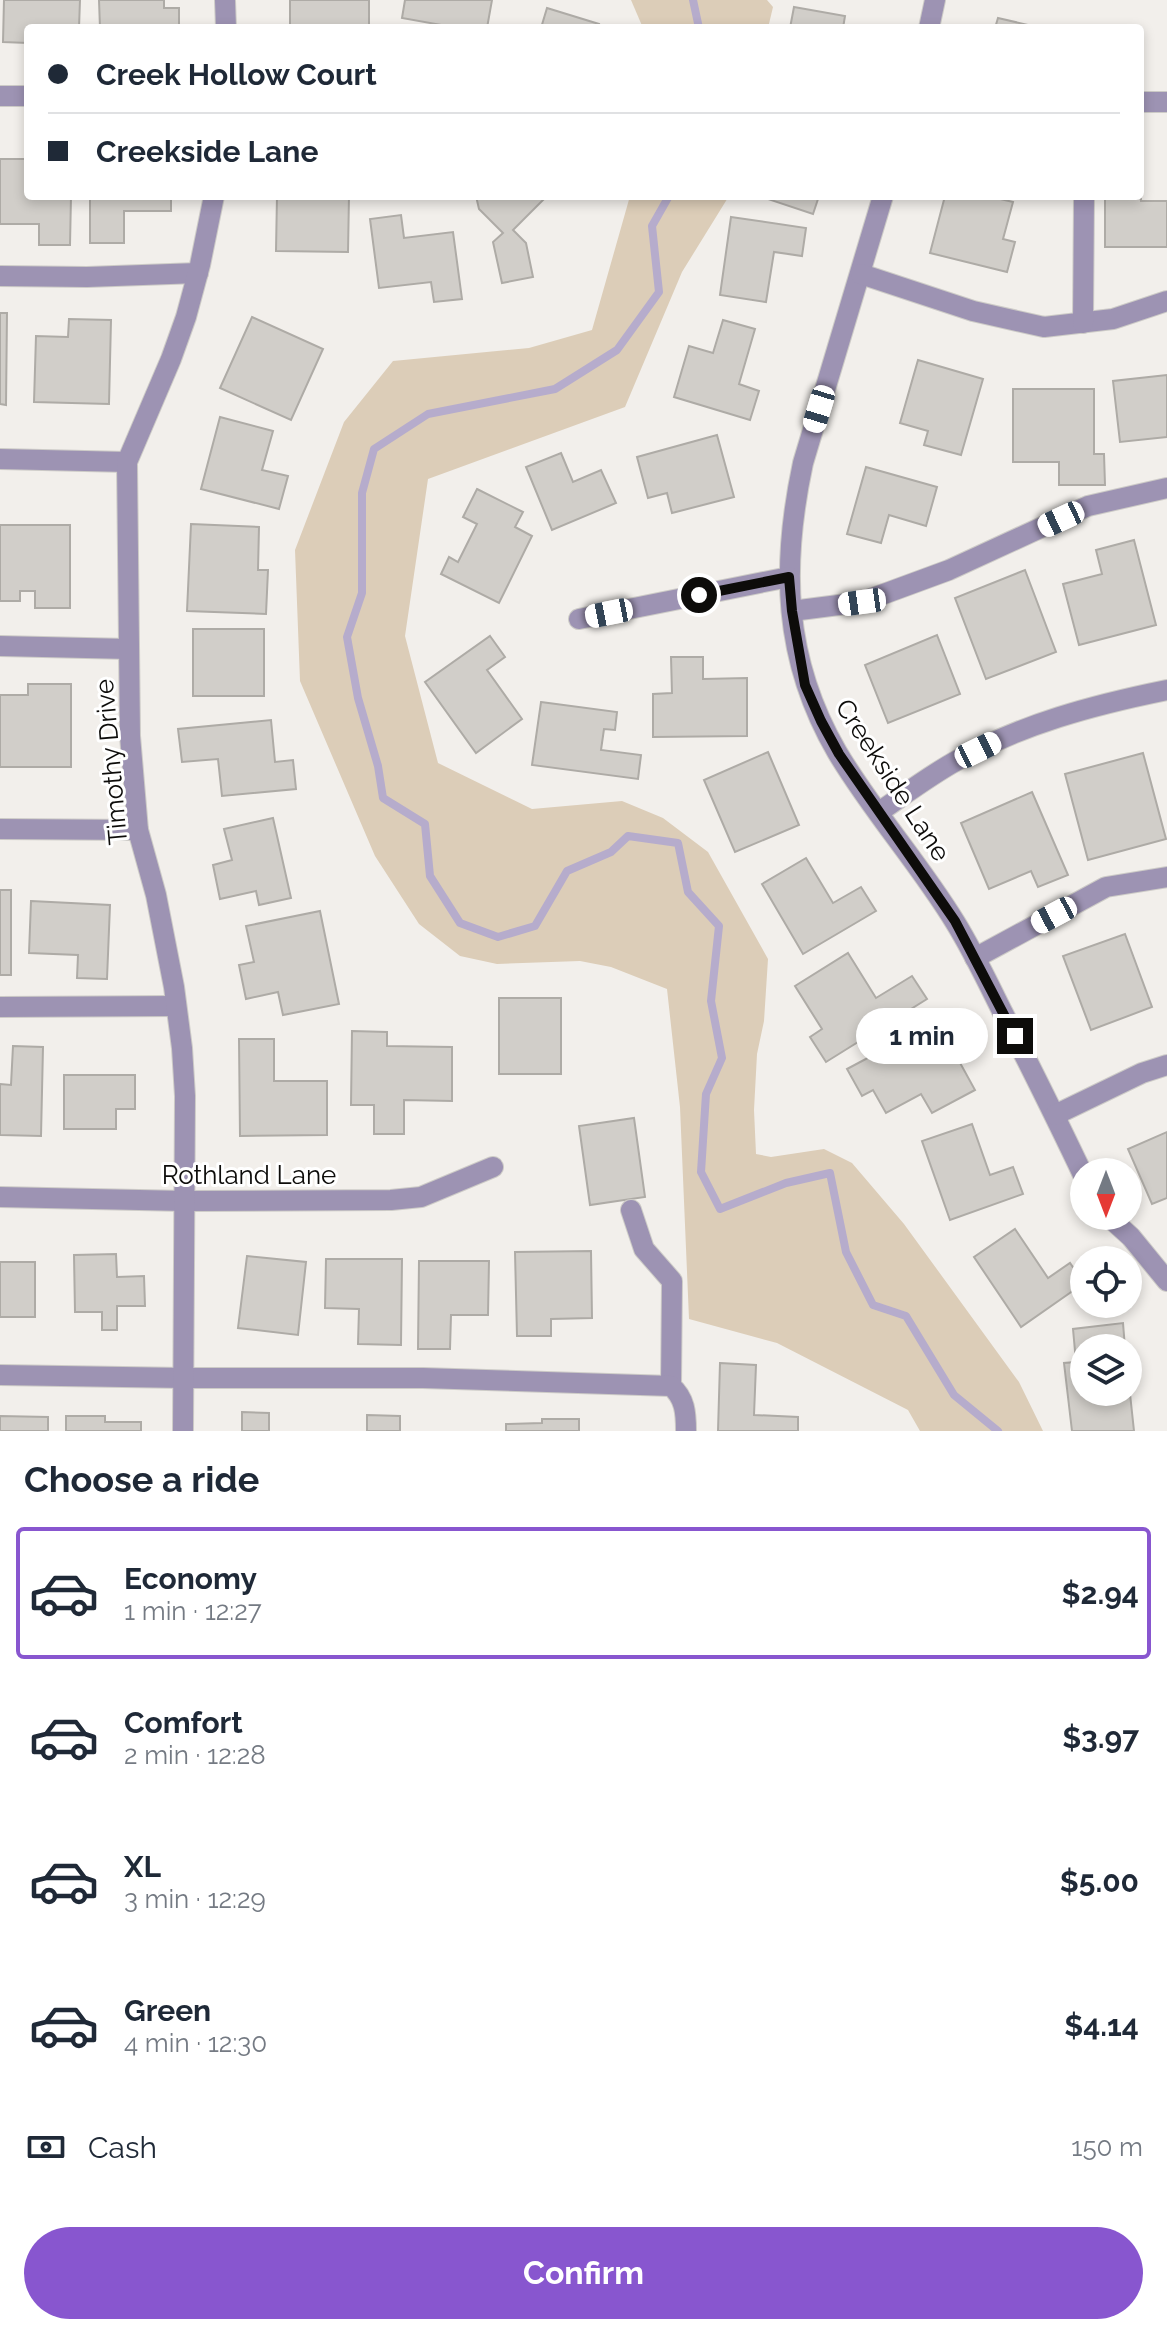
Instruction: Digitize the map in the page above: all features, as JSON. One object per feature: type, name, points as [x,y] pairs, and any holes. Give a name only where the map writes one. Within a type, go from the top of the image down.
[{"type":"street","points":[[225,0],[226,24]]},
{"type":"street","points":[[930,24],[935,0]]},
{"type":"street","points":[[0,96],[24,96]]},
{"type":"street","points":[[1144,102],[1167,102]]},
{"type":"street","name":"Timothy Drive","points":[[183,1431],[185,1096],[176,1006],[156,895],[138,830],[130,736],[127,462],[171,359],[198,273],[213,200]]},
{"type":"street","name":"Creekside Lane","points":[[882,200],[803,463],[789,541],[792,611],[805,685],[839,754],[955,921],[1075,1158]]},
{"type":"street","points":[[1083,323],[1084,200]]},
{"type":"street","points":[[0,276],[198,273]]},
{"type":"street","points":[[861,274],[973,311],[1044,327],[1113,319],[1167,301]]},
{"type":"street","points":[[0,459],[127,462]]},
{"type":"street","points":[[792,611],[862,602],[949,570],[1088,506],[1167,488]]},
{"type":"street","points":[[579,619],[789,577]]},
{"type":"street","points":[[0,646],[129,649]]},
{"type":"street","points":[[879,812],[955,761],[1023,728],[1102,703],[1167,690]]},
{"type":"street","points":[[0,829],[138,830]]},
{"type":"street","points":[[975,958],[1106,887],[1167,877]]},
{"type":"street","points":[[0,1007],[176,1006]]},
{"type":"street","points":[[1055,1115],[1142,1073],[1167,1065]]},
{"type":"street","name":"Rothland Lane","points":[[0,1197],[185,1201],[406,1199],[421,1197],[493,1167]]},
{"type":"street","points":[[631,1210],[644,1249],[672,1281],[671,1386]]},
{"type":"street","points":[[1123,1230],[1167,1281]]},
{"type":"street","points":[[0,1375],[423,1378],[671,1386],[680,1394],[686,1413],[686,1431]]},
{"type":"shaded area","points":[[631,0],[767,0],[773,7],[769,24],[641,24]]},
{"type":"shaded area","points":[[629,200],[727,200],[682,272],[625,407],[428,479],[405,636],[438,763],[532,809],[622,801],[663,818],[708,852],[768,959],[764,1021],[757,1054],[754,1110],[756,1154],[771,1157],[824,1149],[852,1163],[904,1224],[1019,1382],[1043,1431],[920,1431],[908,1410],[777,1343],[689,1319],[680,1107],[667,989],[611,967],[580,961],[497,964],[460,956],[419,924],[375,856],[300,681],[295,550],[344,422],[393,361],[529,348],[592,330]]},
{"type":"building","points":[[4,0],[80,0],[79,24],[24,24],[24,43],[3,42]]},
{"type":"building","points":[[99,0],[164,0],[164,8],[179,8],[179,24],[100,24]]},
{"type":"building","points":[[290,0],[369,0],[369,24],[290,24]]},
{"type":"building","points":[[405,0],[492,0],[488,24],[436,24],[402,18]]},
{"type":"building","points":[[794,7],[845,16],[844,24],[791,24]]},
{"type":"building","points":[[547,8],[599,24],[542,24]]},
{"type":"building","points":[[998,18],[1024,24],[996,24]]},
{"type":"building","points":[[0,159],[24,159],[24,200],[71,200],[70,245],[39,245],[39,224],[0,224]]},
{"type":"building","points":[[90,200],[171,200],[171,211],[124,211],[124,243],[90,243]]},
{"type":"building","points":[[277,200],[349,200],[348,252],[276,251]]},
{"type":"building","points":[[477,200],[543,200],[513,230],[526,243],[533,277],[502,283],[493,242],[503,233],[479,209]]},
{"type":"building","points":[[771,200],[818,200],[813,214]]},
{"type":"building","points":[[944,200],[1013,202],[1003,239],[1015,242],[1007,272],[930,253]]},
{"type":"building","points":[[1105,200],[1167,201],[1167,247],[1105,247]]},
{"type":"building","points":[[401,215],[404,238],[453,232],[462,299],[434,302],[431,282],[379,288],[370,219]]},
{"type":"building","points":[[731,217],[806,228],[802,256],[774,252],[766,302],[720,295]]},
{"type":"building","points":[[0,313],[7,313],[6,405],[0,404]]},
{"type":"building","points":[[252,317],[323,349],[291,420],[220,388]]},
{"type":"building","points":[[69,319],[111,320],[109,404],[34,402],[36,336],[68,337]]},
{"type":"building","points":[[723,320],[755,329],[739,384],[759,391],[750,420],[674,397],[689,346],[713,353]]},
{"type":"building","points":[[918,360],[983,379],[961,455],[924,445],[928,431],[900,423]]},
{"type":"building","points":[[1167,375],[1167,437],[1120,442],[1113,381]]},
{"type":"building","points":[[1013,389],[1094,389],[1094,454],[1104,454],[1105,485],[1059,485],[1059,462],[1013,462]]},
{"type":"building","points":[[220,417],[273,431],[262,470],[288,476],[279,509],[201,489]]},
{"type":"building","points":[[717,435],[734,497],[672,513],[667,493],[648,498],[637,457]]},
{"type":"building","points":[[561,453],[573,482],[601,470],[616,503],[552,530],[526,467]]},
{"type":"building","points":[[866,467],[937,487],[926,526],[889,515],[881,543],[847,534]]},
{"type":"building","points":[[477,489],[523,512],[515,527],[532,536],[499,603],[441,574],[449,557],[458,562],[477,524],[463,517]]},
{"type":"building","points":[[191,524],[259,527],[258,570],[268,570],[266,614],[187,611]]},
{"type":"building","points":[[0,525],[70,525],[70,608],[35,608],[35,591],[20,591],[20,601],[0,601]]},
{"type":"building","points":[[1134,540],[1156,625],[1079,645],[1063,584],[1102,574],[1096,550]]},
{"type":"building","points":[[1025,570],[1056,652],[986,679],[955,598]]},
{"type":"building","points":[[193,629],[264,629],[264,696],[193,696]]},
{"type":"building","points":[[937,635],[960,694],[888,723],[865,665]]},
{"type":"building","points":[[490,636],[505,657],[487,670],[522,719],[476,753],[425,682]]},
{"type":"building","points":[[671,657],[703,657],[703,679],[747,678],[747,736],[653,737],[653,694],[672,693]]},
{"type":"building","points":[[28,684],[71,684],[71,767],[0,767],[0,695],[28,695]]},
{"type":"building","points":[[541,702],[617,712],[615,730],[604,729],[601,750],[641,755],[638,779],[532,765]]},
{"type":"building","points":[[271,720],[275,762],[293,760],[296,789],[222,796],[218,759],[182,762],[178,729]]},
{"type":"building","points":[[768,752],[799,825],[735,852],[704,780]]},
{"type":"building","points":[[1143,753],[1166,839],[1088,860],[1065,774]]},
{"type":"building","points":[[1032,792],[1068,875],[1038,887],[1031,871],[989,889],[961,823]]},
{"type":"building","points":[[273,818],[291,898],[259,905],[256,891],[220,899],[213,865],[232,860],[224,829]]},
{"type":"building","points":[[806,858],[833,903],[861,887],[876,911],[803,954],[762,884]]},
{"type":"building","points":[[0,890],[11,890],[11,975],[0,975]]},
{"type":"building","points":[[31,901],[110,905],[107,979],[77,978],[78,955],[29,953]]},
{"type":"building","points":[[320,911],[339,1004],[283,1015],[278,992],[246,999],[239,965],[254,962],[246,926]]},
{"type":"building","points":[[1125,934],[1152,1007],[1091,1030],[1063,956]]},
{"type":"building","points":[[848,953],[876,998],[912,976],[927,999],[826,1062],[810,1037],[822,1029],[795,986]]},
{"type":"building","points":[[499,998],[561,998],[561,1074],[499,1074]]},
{"type":"building","points":[[937,1021],[975,1090],[932,1113],[921,1094],[886,1113],[873,1090],[862,1096],[847,1069]]},
{"type":"building","points":[[352,1031],[387,1032],[387,1046],[452,1047],[452,1101],[404,1100],[404,1134],[374,1134],[374,1105],[351,1105]]},
{"type":"building","points":[[239,1039],[274,1039],[274,1081],[327,1081],[327,1135],[240,1136]]},
{"type":"building","points":[[13,1046],[43,1047],[41,1136],[0,1135],[0,1084],[11,1085]]},
{"type":"building","points":[[64,1075],[135,1075],[135,1109],[116,1109],[116,1129],[64,1129]]},
{"type":"building","points":[[634,1118],[645,1197],[590,1205],[579,1126]]},
{"type":"building","points":[[972,1124],[990,1175],[1013,1167],[1023,1194],[950,1220],[922,1141]]},
{"type":"building","points":[[1167,1132],[1167,1198],[1152,1204],[1142,1181],[1142,1158],[1132,1158],[1128,1149]]},
{"type":"building","points":[[1015,1229],[1048,1278],[1070,1263],[1070,1293],[1021,1327],[974,1257]]},
{"type":"building","points":[[591,1251],[592,1318],[551,1319],[551,1336],[517,1336],[515,1252]]},
{"type":"building","points":[[116,1254],[117,1277],[144,1276],[145,1306],[117,1306],[117,1330],[102,1330],[102,1312],[75,1312],[74,1255]]},
{"type":"building","points":[[247,1256],[306,1262],[298,1335],[238,1328]]},
{"type":"building","points":[[326,1259],[402,1259],[401,1345],[358,1344],[359,1309],[325,1308]]},
{"type":"building","points":[[419,1261],[489,1261],[488,1315],[451,1315],[450,1349],[418,1349]]},
{"type":"building","points":[[0,1262],[35,1262],[35,1317],[0,1317]]},
{"type":"building","points":[[1123,1323],[1124,1334],[1073,1334],[1073,1329]]},
{"type":"building","points":[[1070,1362],[1070,1406],[1131,1406],[1134,1431],[1072,1431],[1064,1363]]},
{"type":"building","points":[[720,1363],[756,1365],[754,1415],[798,1417],[798,1431],[718,1431]]},
{"type":"building","points":[[242,1412],[269,1413],[269,1431],[242,1431]]},
{"type":"building","points":[[367,1415],[400,1416],[400,1431],[367,1431]]},
{"type":"building","points":[[0,1416],[48,1417],[48,1431],[0,1431]]},
{"type":"building","points":[[66,1416],[105,1416],[105,1422],[141,1422],[141,1431],[66,1431]]},
{"type":"building","points":[[542,1419],[579,1419],[579,1431],[506,1431],[506,1424],[542,1423]]},
{"type":"waterway","points":[[693,0],[698,24]]},
{"type":"waterway","points":[[667,200],[652,226],[659,292],[617,350],[555,389],[428,414],[374,449],[362,493],[362,593],[347,637],[358,698],[378,766],[383,798],[425,824],[430,876],[460,923],[498,937],[535,926],[567,871],[611,852],[628,836],[678,843],[688,892],[719,926],[711,1001],[722,1058],[706,1094],[701,1172],[720,1209],[786,1183],[830,1173],[846,1252],[873,1305],[906,1316],[954,1395],[998,1431]]},
{"type":"route","points":[[699,595],[789,577],[805,685],[821,721],[839,754],[955,921],[1015,1036]]}]
